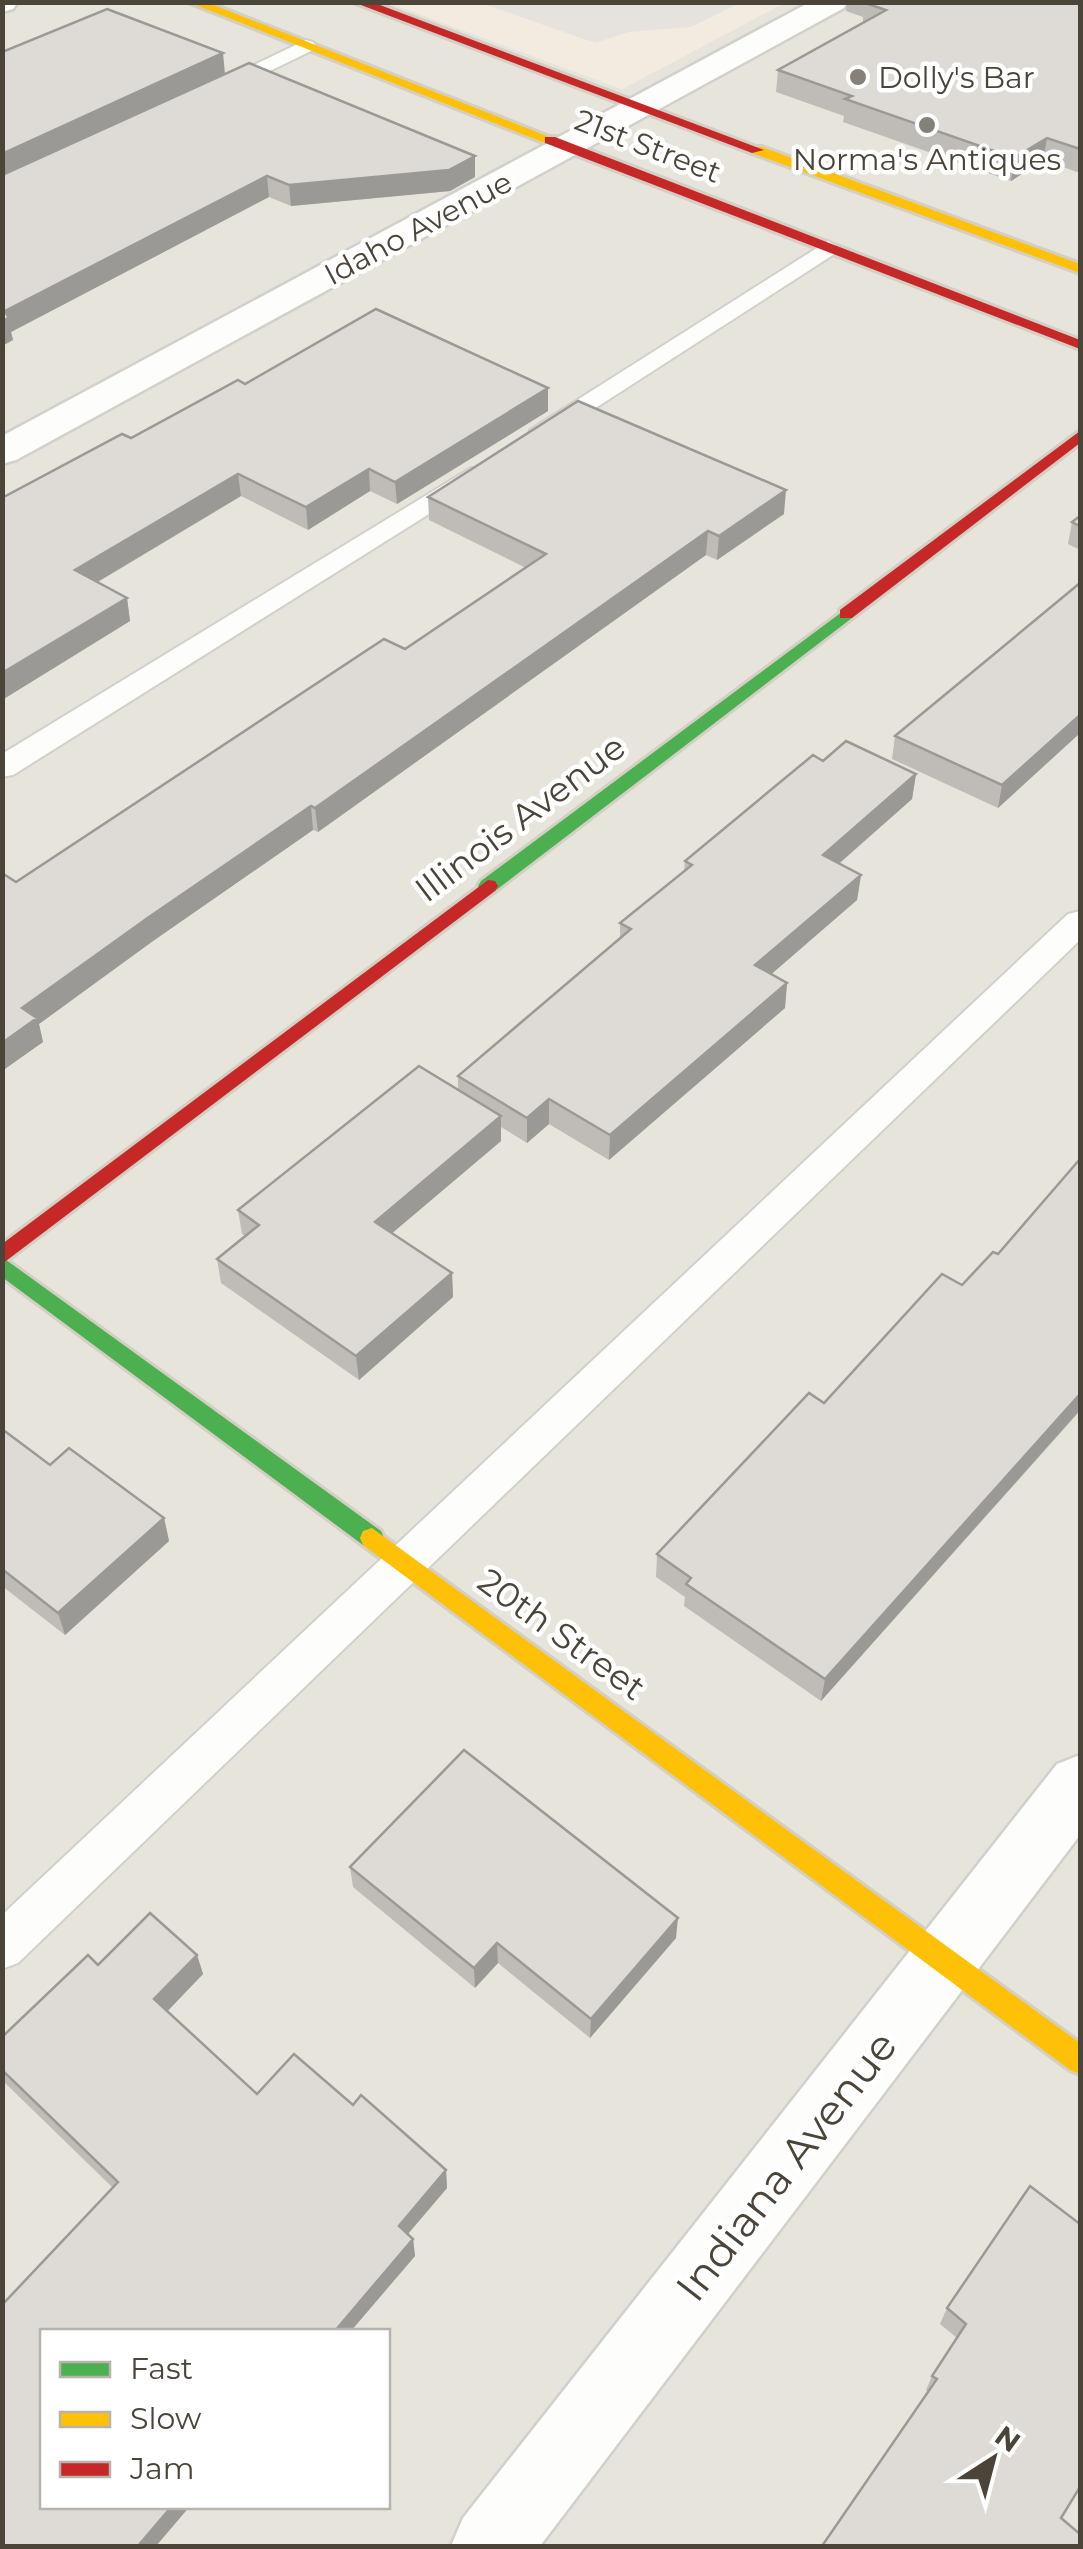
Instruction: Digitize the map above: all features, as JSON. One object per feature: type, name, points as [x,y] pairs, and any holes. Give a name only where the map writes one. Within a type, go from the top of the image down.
[{"type":"street","name":"21st Street","points":[[194,2],[1080,345]]},
{"type":"street","name":"21st Street","points":[[359,2],[1080,270]]},
{"type":"street","name":"Idaho Avenue","points":[[2,452],[833,2]]},
{"type":"street","name":"Illinois Avenue","points":[[2,1256],[1080,436]]},
{"type":"street","name":"20th Street","points":[[2,1265],[1080,2060]]},
{"type":"street","name":"Indiana Avenue","points":[[491,2546],[1080,1785]]},
{"type":"lane","points":[[188,101],[306,46]]},
{"type":"lane","points":[[2,768],[828,248]]},
{"type":"lane","points":[[2,1947],[1080,922]]},
{"type":"shaded area","points":[[3,3],[390,3],[622,89],[784,3],[1080,3],[1080,2546],[3,2546]]},
{"type":"shaded area","points":[[390,3],[784,3],[622,89]]},
{"type":"shaded area","points":[[481,3],[740,3],[691,27],[629,32],[595,43]]},
{"type":"building","points":[[866,2],[1080,2],[1080,149],[1047,138],[1014,158],[845,99],[852,96],[778,70],[886,10]]},
{"type":"building","points":[[107,9],[223,53],[2,154],[2,52]]},
{"type":"building","points":[[249,63],[475,156],[449,170],[289,185],[267,176],[5,311],[9,318],[2,321],[2,175]]},
{"type":"building","points":[[376,309],[548,388],[395,482],[369,469],[306,507],[238,474],[75,570],[127,598],[2,673],[2,498],[122,434],[131,438],[238,380],[245,384]]},
{"type":"building","points":[[578,401],[786,490],[719,536],[708,531],[315,808],[311,806],[149,917],[22,1008],[37,1018],[2,1043],[2,873],[16,882],[384,639],[405,649],[546,554],[428,497]]},
{"type":"building","points":[[1080,583],[1080,715],[1002,785],[895,736]]},
{"type":"building","points":[[846,741],[916,774],[823,855],[861,875],[755,965],[787,983],[610,1135],[549,1099],[527,1118],[458,1076],[631,929],[620,923],[692,865],[685,861],[813,755],[823,761]]},
{"type":"building","points":[[419,1066],[501,1116],[375,1222],[452,1273],[356,1356],[217,1259],[259,1225],[238,1210]]},
{"type":"building","points":[[1080,1159],[1080,1394],[825,1679],[686,1584],[691,1578],[657,1554],[809,1393],[824,1403],[942,1274],[962,1285],[993,1252],[998,1254]]},
{"type":"building","points":[[2,1429],[50,1465],[69,1448],[164,1518],[58,1613],[2,1569]]},
{"type":"building","points":[[464,1750],[678,1918],[591,2019],[497,1943],[474,1968],[350,1867]]},
{"type":"building","points":[[150,1913],[197,1955],[154,1999],[257,2094],[294,2054],[353,2105],[361,2095],[446,2170],[399,2226],[413,2239],[337,2329],[40,2329],[40,2509],[169,2509],[138,2546],[2,2546],[2,2305],[118,2182],[2,2070],[2,2037],[88,1955],[98,1965]]},
{"type":"building","points":[[1030,2186],[1080,2224],[1080,2487],[1061,2518],[1080,2534],[1080,2546],[822,2546],[937,2379],[932,2376],[966,2324],[947,2308]]},
{"type":"traffic: fast","points":[[488,886],[846,614]]},
{"type":"traffic: fast","points":[[2,1265],[372,1538]]},
{"type":"traffic: slow","points":[[194,2],[550,140]]},
{"type":"traffic: slow","points":[[757,150],[1080,269]]},
{"type":"traffic: slow","points":[[372,1538],[1080,2060]]},
{"type":"traffic: jam","points":[[359,2],[757,150]]},
{"type":"traffic: jam","points":[[550,140],[1080,345]]},
{"type":"traffic: jam","points":[[846,614],[1080,436]]},
{"type":"traffic: jam","points":[[2,1256],[488,886]]},
{"type":"place","name":"Dolly's Bar","points":[[858,77]]},
{"type":"place","name":"Norma's Antiques","points":[[927,125]]}]
